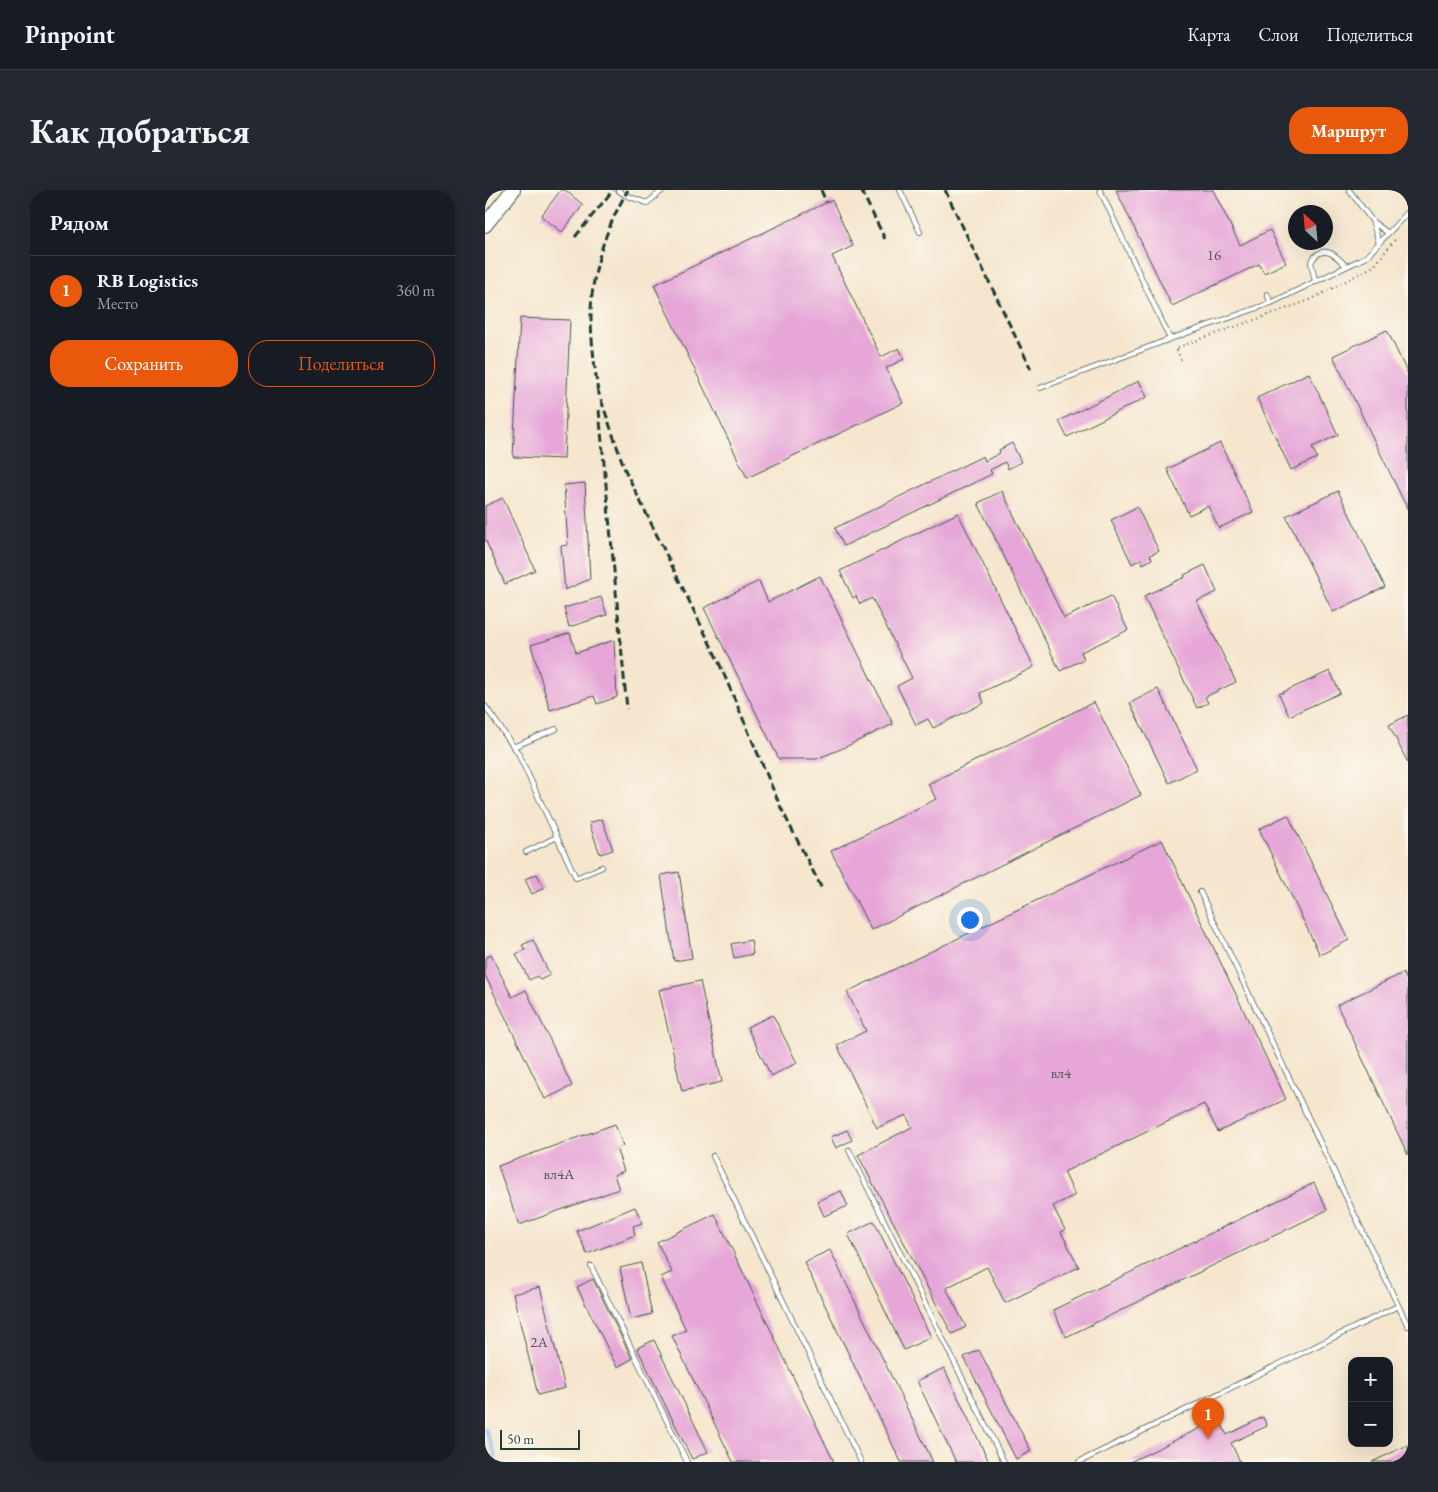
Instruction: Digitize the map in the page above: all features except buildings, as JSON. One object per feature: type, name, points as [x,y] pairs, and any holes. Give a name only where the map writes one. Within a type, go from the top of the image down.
[{"type":"main road","points":[[485,226],[513,190]]},
{"type":"lane","points":[[618,190],[625,195],[647,203],[663,190]]},
{"type":"lane","points":[[900,190],[920,232]]},
{"type":"lane","points":[[1100,190],[1170,338]]},
{"type":"lane","points":[[1349,190],[1373,222],[1388,233]]},
{"type":"lane","points":[[1040,388],[1170,338],[1271,303],[1315,282],[1366,256],[1408,212]]},
{"type":"lane","points":[[1373,222],[1379,243]]},
{"type":"lane","points":[[1315,282],[1311,262],[1314,256],[1322,252],[1332,253],[1346,266]]},
{"type":"lane","points":[[1267,294],[1271,303]]},
{"type":"lane","points":[[485,706],[513,747],[576,878],[602,867]]},
{"type":"lane","points":[[513,747],[556,729]]},
{"type":"lane","points":[[526,852],[557,837]]},
{"type":"lane","points":[[1200,892],[1408,1326]]},
{"type":"lane","points":[[849,1150],[1004,1462]]},
{"type":"lane","points":[[713,1156],[861,1462]]},
{"type":"lane","points":[[591,1266],[687,1462]]},
{"type":"lane","points":[[1079,1462],[1398,1306]]},
{"type":"waterway","points":[[485,1428],[494,1451],[495,1462]]},
{"type":"railway","points":[[575,237],[613,190]]},
{"type":"railway","points":[[598,393],[591,325],[594,283],[601,250],[613,219],[628,190]]},
{"type":"railway","points":[[821,190],[826,202]]},
{"type":"railway","points":[[861,190],[885,239]]},
{"type":"railway","points":[[945,190],[1031,369]]},
{"type":"railway","points":[[597,388],[625,470],[717,658],[781,808],[822,889]]},
{"type":"railway","points":[[599,410],[627,709]]},
{"type":"place","name":"RB Logistics","points":[[1208,1439]]}]
